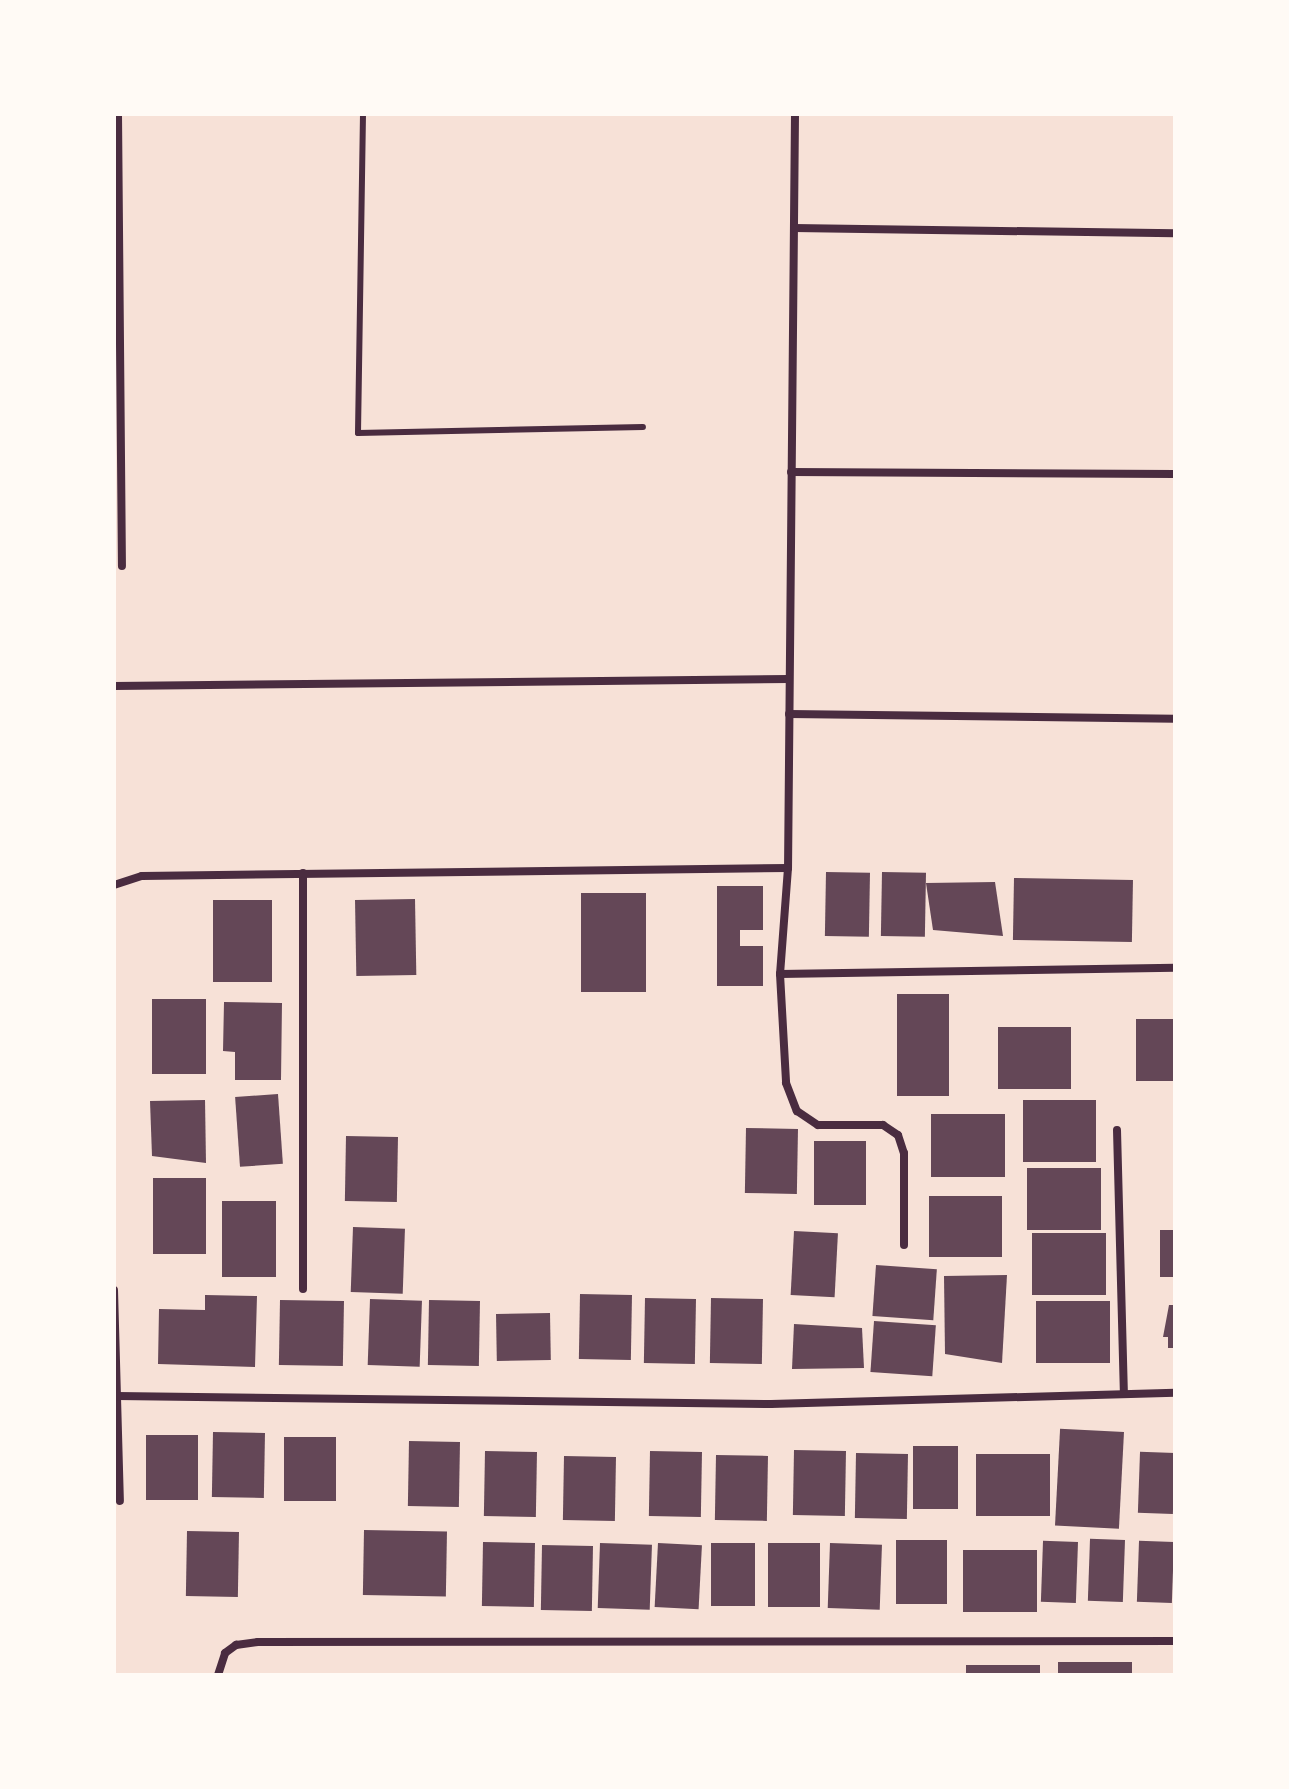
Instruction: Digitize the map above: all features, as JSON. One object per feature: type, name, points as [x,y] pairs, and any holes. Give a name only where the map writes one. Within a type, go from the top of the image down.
[{"type":"street","points":[[118,114],[117,278],[122,566]]},
{"type":"street","points":[[795,114],[788,868],[780,974],[790,1099],[797,1111],[818,1125],[883,1125],[898,1135],[904,1153],[904,1245]]},
{"type":"street","points":[[794,228],[1175,233]]},
{"type":"street","points":[[791,472],[1175,474]]},
{"type":"street","points":[[114,686],[789,679]]},
{"type":"street","points":[[789,714],[1175,719]]},
{"type":"street","points":[[114,885],[142,876],[788,868]]},
{"type":"street","points":[[303,873],[303,1289]]},
{"type":"street","points":[[780,974],[1175,968]]},
{"type":"street","points":[[1117,1130],[1124,1392]]},
{"type":"street","points":[[114,1290],[120,1501]]},
{"type":"street","points":[[117,1396],[771,1404],[1175,1393]]},
{"type":"street","points":[[218,1675],[225,1653],[236,1645],[258,1642],[1175,1641]]},
{"type":"lane","points":[[363,114],[358,433],[643,427]]},
{"type":"building","points":[[826,872],[870,873],[869,937],[825,936]]},
{"type":"building","points":[[882,872],[926,873],[925,937],[881,936]]},
{"type":"building","points":[[1014,878],[1133,880],[1132,942],[1013,940]]},
{"type":"building","points":[[995,882],[1003,936],[933,930],[926,883]]},
{"type":"building","points":[[717,886],[763,886],[763,930],[740,930],[740,946],[763,946],[763,986],[717,986]]},
{"type":"building","points":[[581,893],[646,893],[646,992],[581,992]]},
{"type":"building","points":[[415,899],[416,975],[356,976],[355,900]]},
{"type":"building","points":[[213,900],[272,900],[272,982],[213,982]]},
{"type":"building","points":[[897,994],[949,994],[949,1096],[897,1096]]},
{"type":"building","points":[[152,999],[206,999],[206,1074],[152,1074]]},
{"type":"building","points":[[224,1002],[282,1003],[281,1080],[235,1080],[235,1052],[223,1051]]},
{"type":"building","points":[[1136,1019],[1175,1019],[1175,1081],[1136,1081]]},
{"type":"building","points":[[998,1027],[1071,1027],[1071,1089],[998,1089]]},
{"type":"building","points":[[278,1094],[283,1164],[240,1167],[235,1097]]},
{"type":"building","points":[[205,1100],[206,1163],[152,1156],[150,1101]]},
{"type":"building","points":[[1023,1100],[1096,1100],[1096,1162],[1023,1162]]},
{"type":"building","points":[[931,1114],[1005,1114],[1005,1177],[931,1177]]},
{"type":"building","points":[[746,1128],[798,1129],[797,1194],[745,1193]]},
{"type":"building","points":[[346,1136],[398,1137],[397,1202],[345,1201]]},
{"type":"building","points":[[814,1141],[866,1141],[866,1205],[814,1205]]},
{"type":"building","points":[[1027,1168],[1101,1168],[1101,1230],[1027,1230]]},
{"type":"building","points":[[153,1178],[206,1178],[206,1254],[153,1254]]},
{"type":"building","points":[[929,1196],[1002,1196],[1002,1257],[929,1257]]},
{"type":"building","points":[[222,1201],[276,1201],[276,1277],[222,1277]]},
{"type":"building","points":[[353,1227],[405,1229],[403,1294],[351,1292]]},
{"type":"building","points":[[1160,1230],[1175,1230],[1175,1277],[1160,1277]]},
{"type":"building","points":[[794,1231],[838,1233],[835,1297],[791,1295]]},
{"type":"building","points":[[1032,1233],[1106,1233],[1106,1295],[1032,1295]]},
{"type":"building","points":[[876,1265],[937,1269],[933,1320],[872,1316]]},
{"type":"building","points":[[1007,1275],[1002,1363],[945,1354],[944,1276]]},
{"type":"building","points":[[580,1294],[632,1295],[631,1360],[579,1359]]},
{"type":"building","points":[[205,1295],[257,1296],[255,1367],[158,1364],[159,1309],[205,1310]]},
{"type":"building","points":[[645,1298],[696,1299],[695,1364],[644,1363]]},
{"type":"building","points":[[711,1298],[763,1299],[762,1364],[710,1363]]},
{"type":"building","points":[[370,1299],[422,1301],[420,1367],[368,1365]]},
{"type":"building","points":[[280,1300],[344,1301],[343,1366],[279,1365]]},
{"type":"building","points":[[429,1300],[480,1301],[479,1366],[428,1365]]},
{"type":"building","points":[[1036,1301],[1110,1301],[1110,1363],[1036,1363]]},
{"type":"building","points":[[1169,1305],[1175,1305],[1175,1348],[1168,1348],[1168,1337],[1163,1337]]},
{"type":"building","points":[[550,1313],[551,1360],[497,1361],[496,1314]]},
{"type":"building","points":[[874,1321],[936,1325],[932,1376],[870,1372]]},
{"type":"building","points":[[794,1324],[862,1328],[864,1368],[792,1369]]},
{"type":"building","points":[[1060,1429],[1124,1432],[1119,1529],[1055,1526]]},
{"type":"building","points":[[213,1432],[265,1433],[264,1498],[212,1497]]},
{"type":"building","points":[[146,1435],[198,1435],[198,1500],[146,1500]]},
{"type":"building","points":[[284,1437],[336,1437],[336,1501],[284,1501]]},
{"type":"building","points":[[409,1441],[460,1442],[459,1507],[408,1506]]},
{"type":"building","points":[[913,1446],[958,1446],[958,1509],[913,1509]]},
{"type":"building","points":[[794,1450],[846,1451],[845,1516],[793,1515]]},
{"type":"building","points":[[485,1451],[537,1452],[536,1517],[484,1516]]},
{"type":"building","points":[[650,1451],[702,1452],[701,1517],[649,1516]]},
{"type":"building","points":[[1140,1452],[1175,1453],[1173,1514],[1138,1513]]},
{"type":"building","points":[[856,1453],[908,1454],[907,1519],[855,1518]]},
{"type":"building","points":[[976,1454],[1050,1454],[1050,1516],[976,1516]]},
{"type":"building","points":[[716,1455],[768,1456],[767,1521],[715,1520]]},
{"type":"building","points":[[564,1456],[616,1457],[615,1521],[563,1520]]},
{"type":"building","points":[[364,1530],[447,1531],[446,1596],[363,1595]]},
{"type":"building","points":[[187,1531],[239,1532],[238,1597],[186,1596]]},
{"type":"building","points":[[1090,1539],[1125,1540],[1123,1602],[1088,1601]]},
{"type":"building","points":[[896,1540],[947,1540],[947,1604],[896,1604]]},
{"type":"building","points":[[1043,1541],[1078,1542],[1076,1603],[1041,1602]]},
{"type":"building","points":[[1139,1541],[1174,1542],[1172,1603],[1137,1602]]},
{"type":"building","points":[[483,1542],[535,1543],[534,1607],[482,1606]]},
{"type":"building","points":[[600,1543],[652,1545],[650,1610],[598,1608]]},
{"type":"building","points":[[658,1543],[702,1545],[699,1609],[655,1607]]},
{"type":"building","points":[[711,1543],[755,1543],[755,1606],[711,1606]]},
{"type":"building","points":[[768,1543],[820,1543],[820,1607],[768,1607]]},
{"type":"building","points":[[830,1543],[882,1545],[880,1610],[828,1608]]},
{"type":"building","points":[[542,1545],[593,1546],[592,1611],[541,1610]]},
{"type":"building","points":[[963,1550],[1037,1550],[1037,1612],[963,1612]]},
{"type":"building","points":[[1058,1662],[1132,1662],[1132,1675],[1058,1675]]},
{"type":"building","points":[[966,1665],[1040,1665],[1040,1675],[966,1675]]}]
